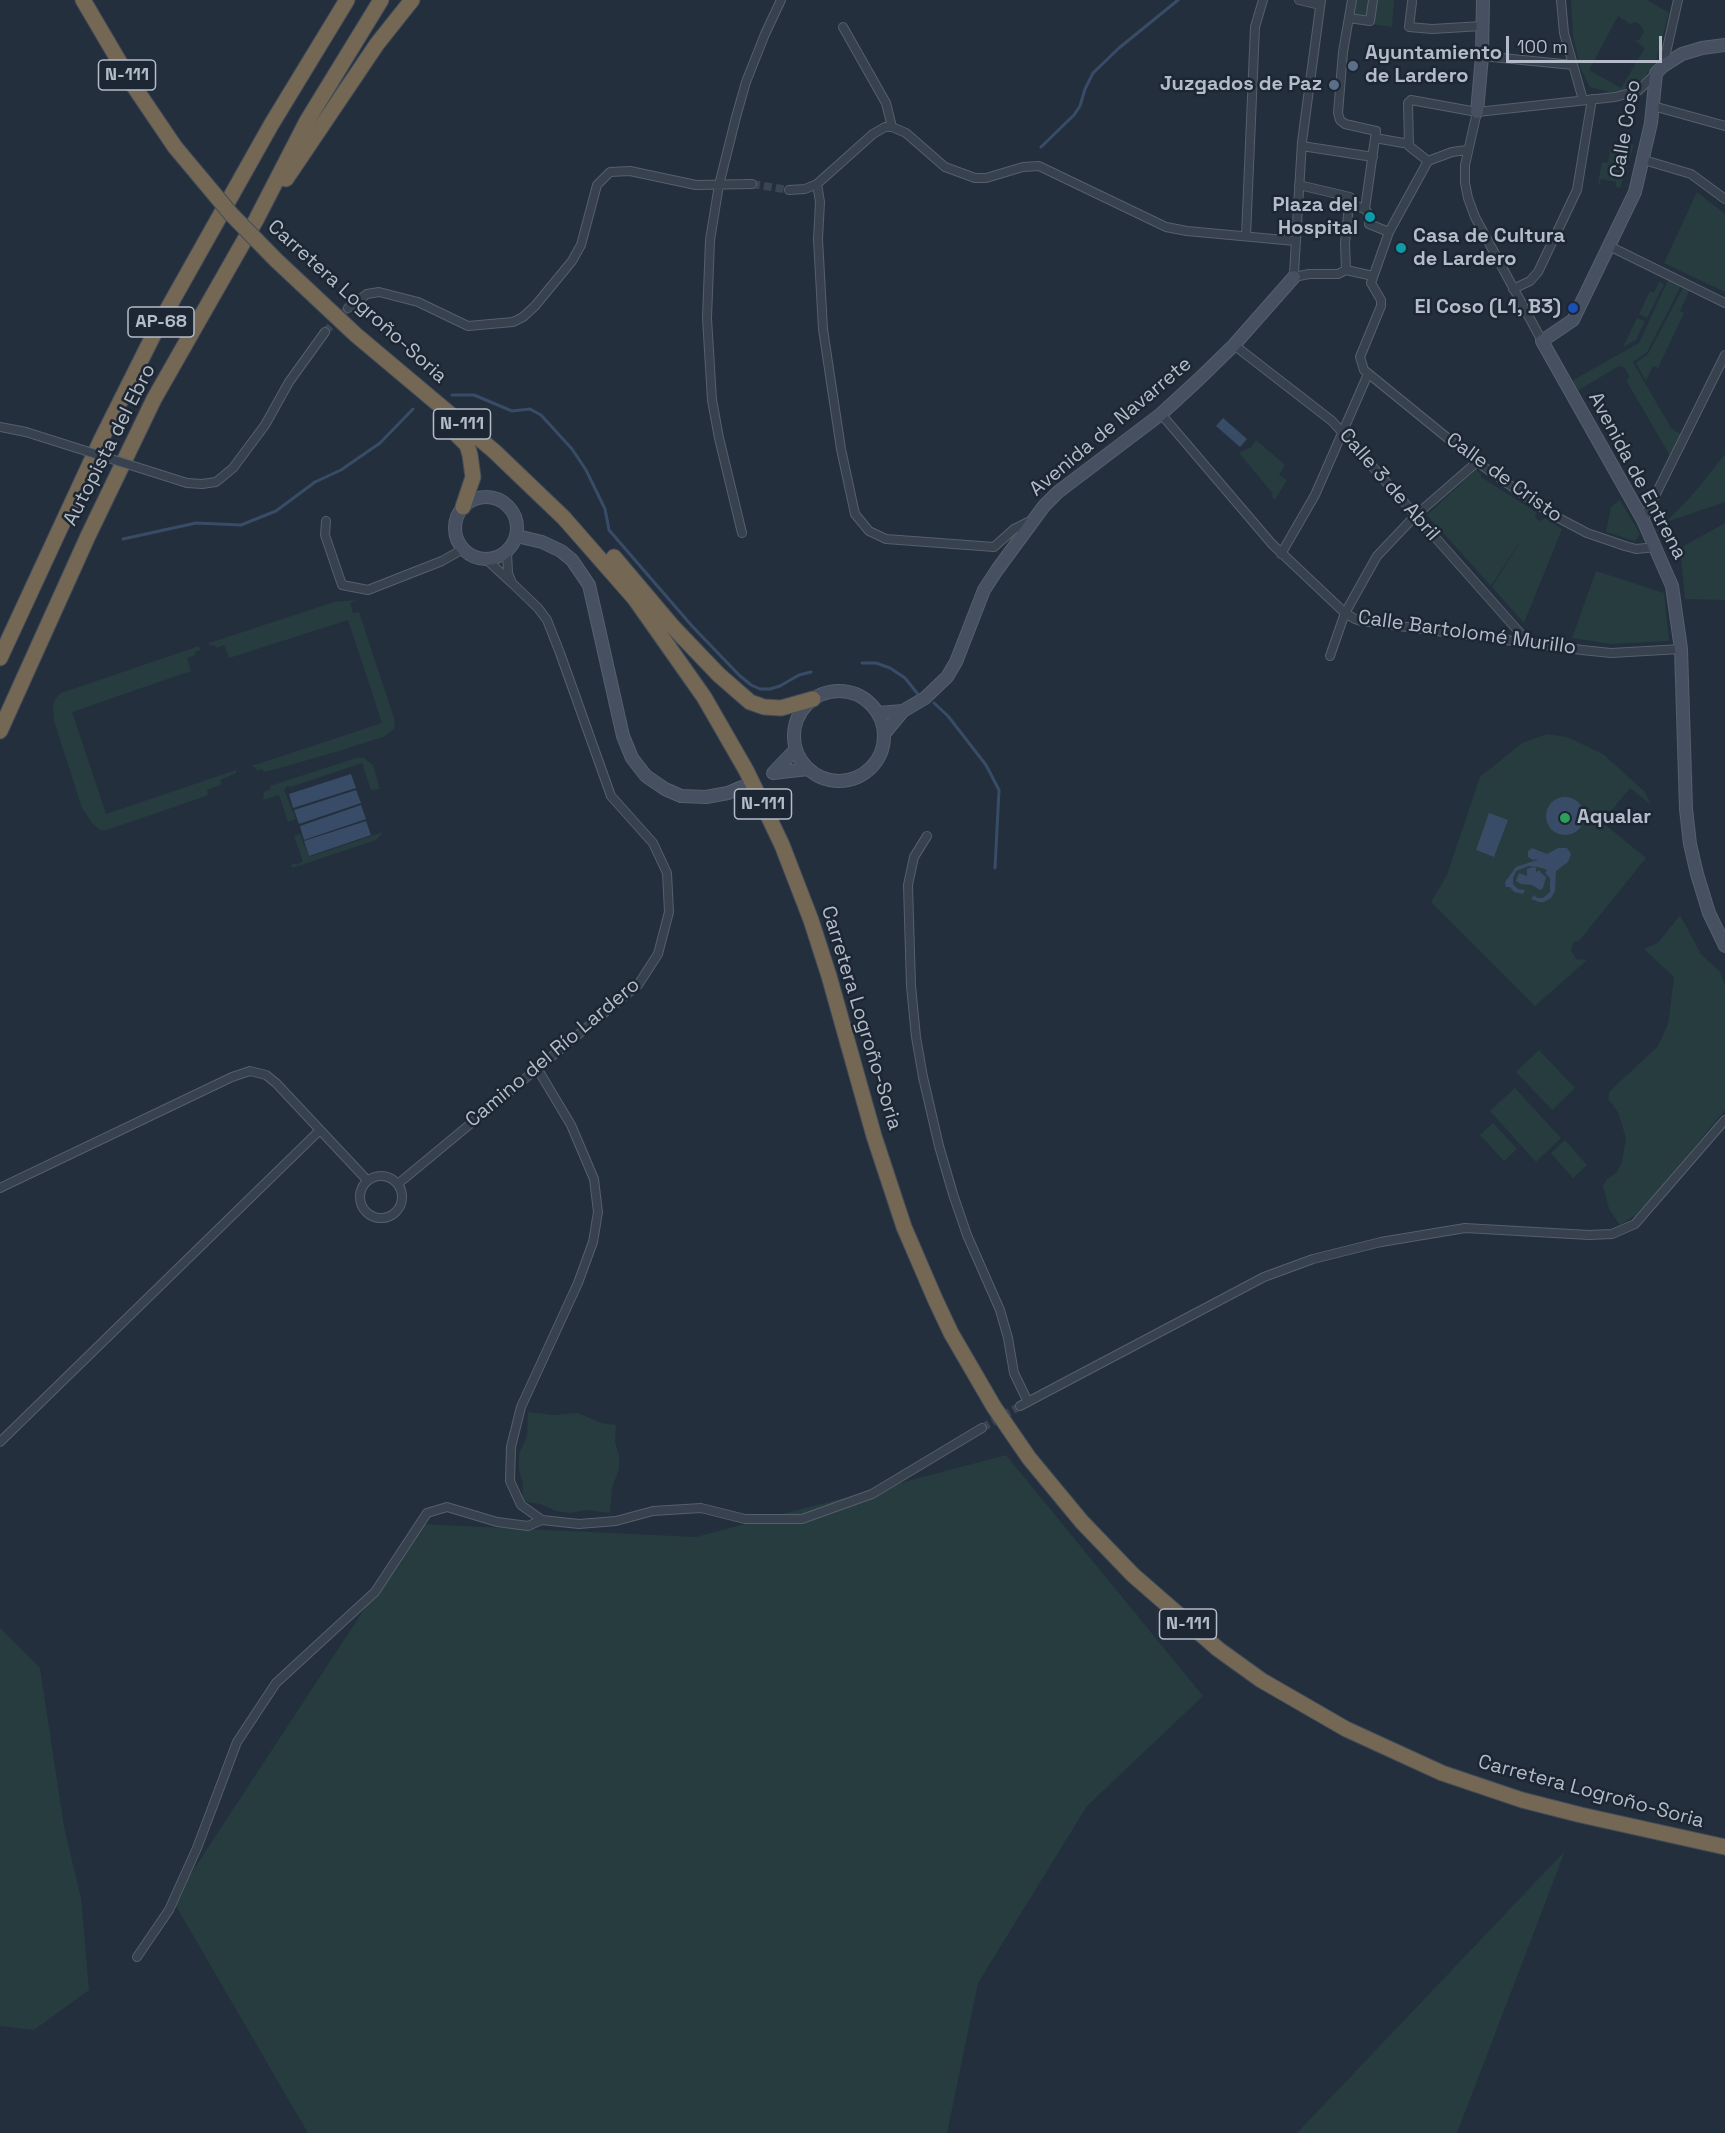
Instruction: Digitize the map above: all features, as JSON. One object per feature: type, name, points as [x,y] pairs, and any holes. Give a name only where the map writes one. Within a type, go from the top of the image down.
[{"type":"highway","name":"Carretera Logroño-Soria","points":[[83,0],[133,86],[176,147],[231,214],[276,260],[357,335],[518,472],[585,540],[635,599],[699,688],[746,770],[782,845],[811,920],[874,1137],[904,1227],[935,1299],[951,1333],[994,1407],[1029,1458],[1062,1499],[1133,1575],[1218,1650],[1261,1680],[1346,1729],[1442,1773],[1522,1800],[1725,1847]]},
{"type":"highway","name":"Autopista del Ebro","points":[[0,658],[101,440],[158,326],[249,163],[346,0]]},
{"type":"highway","name":"Autopista del Ebro","points":[[0,731],[88,536],[154,399],[256,220],[307,121],[381,0]]},
{"type":"highway","points":[[256,220],[377,44],[412,0]]},
{"type":"highway","points":[[357,335],[381,366],[454,430],[466,445],[472,464],[473,477],[463,507]]},
{"type":"highway","points":[[518,472],[555,499],[584,525],[674,628],[739,694],[750,702],[773,707],[790,706],[813,699]]},
{"type":"street","points":[[742,533],[712,400],[707,318],[711,240],[719,185],[747,82],[781,0]]},
{"type":"street","points":[[1246,236],[1255,27],[1263,0]]},
{"type":"street","points":[[1299,0],[1321,2],[1302,146],[1294,241],[1294,277],[1309,274],[1338,274],[1346,270],[1375,273]]},
{"type":"street","points":[[1352,0],[1343,52],[1338,116],[1345,124],[1409,144]]},
{"type":"street","points":[[1349,17],[1370,21],[1373,0]]},
{"type":"street","points":[[1477,111],[1482,56],[1483,0]]},
{"type":"street","points":[[1513,289],[1530,281],[1538,272],[1577,190],[1588,100],[1573,64],[1564,33],[1561,0]]},
{"type":"street","points":[[1660,70],[1678,0]]},
{"type":"street","points":[[1412,2],[1409,27],[1432,29],[1482,26]]},
{"type":"street","points":[[843,27],[886,103],[892,127]]},
{"type":"street","points":[[1428,161],[1413,150],[1409,144],[1408,102],[1411,100],[1477,111],[1615,97],[1633,93],[1682,54],[1725,45]]},
{"type":"street","points":[[1482,56],[1573,64]]},
{"type":"street","name":"Calle Coso","points":[[1542,341],[1573,320],[1635,192],[1644,160],[1660,70]]},
{"type":"street","points":[[1653,106],[1725,126]]},
{"type":"street","name":"Avenida de Entrena","points":[[1477,111],[1467,150],[1465,183],[1475,217],[1642,520],[1656,547],[1675,598],[1681,649],[1686,809],[1690,844],[1709,913],[1725,946]]},
{"type":"street","points":[[789,190],[805,189],[817,184],[873,134],[885,127],[892,127],[906,133],[945,167],[975,178],[986,178],[1023,167],[1039,166],[1166,227],[1294,241]]},
{"type":"street","points":[[1365,209],[1376,134]]},
{"type":"street","points":[[1302,146],[1373,157]]},
{"type":"street","points":[[1281,554],[1315,495],[1368,374],[1360,357],[1381,306],[1381,300],[1371,283],[1389,232],[1428,161],[1452,152],[1467,150]]},
{"type":"street","points":[[1644,160],[1691,174],[1725,199]]},
{"type":"street","points":[[348,308],[367,294],[379,292],[418,302],[468,326],[513,322],[523,317],[535,306],[572,261],[581,245],[597,185],[610,172],[630,171],[696,185],[752,184]]},
{"type":"street","points":[[817,184],[820,202],[818,239],[823,329],[841,449],[855,514],[869,531],[886,539],[994,547],[1014,529],[1035,518]]},
{"type":"street","points":[[1299,185],[1350,197],[1345,243],[1346,270]]},
{"type":"street","points":[[1350,204],[1365,209],[1370,216],[1369,224],[1389,232]]},
{"type":"street","points":[[1609,246],[1725,303]]},
{"type":"street","name":"Avenida de Navarrete","points":[[903,711],[925,698],[947,676],[956,662],[984,590],[996,570],[1035,518],[1058,492],[1161,414],[1207,373],[1294,277]]},
{"type":"street","points":[[0,427],[26,432],[187,483],[216,482],[233,468],[265,425],[294,374],[325,332]]},
{"type":"street","name":"Calle 3 de Abril","points":[[1234,345],[1325,415],[1343,433],[1528,642]]},
{"type":"street","points":[[1642,520],[1725,355]]},
{"type":"street","name":"Calle de Cristo","points":[[1368,374],[1477,462],[1535,504],[1579,529],[1625,546],[1636,549],[1656,547]]},
{"type":"street","name":"Calle Bartolomé Murillo","points":[[1161,414],[1281,554],[1346,613],[1362,621],[1611,653],[1681,649]]},
{"type":"street","points":[[1330,656],[1346,613],[1377,555],[1415,516],[1477,462]]},
{"type":"street","points":[[484,497],[502,501],[511,508],[516,519],[517,536],[507,552],[498,558],[487,560],[471,556],[457,539],[455,528],[457,517],[463,507],[473,500],[484,497]]},
{"type":"street","points":[[326,521],[325,536],[342,585],[368,590],[442,561],[463,549]]},
{"type":"street","points":[[517,536],[542,542],[561,551],[572,560],[589,585],[623,736],[632,758],[646,776],[665,789],[681,796],[706,797],[728,793],[742,787]]},
{"type":"street","points":[[507,552],[508,573],[512,583]]},
{"type":"street","name":"Camino del Río Lardero","points":[[399,1183],[638,986],[658,954],[669,912],[667,873],[653,843],[611,796],[547,620],[538,608],[487,560]]},
{"type":"street","points":[[831,692],[848,692],[864,698],[878,713],[884,734],[884,745],[873,766],[860,777],[837,782],[821,778],[808,769],[796,749],[794,733],[802,709],[813,699],[831,692]]},
{"type":"street","points":[[878,713],[903,711]]},
{"type":"street","points":[[884,734],[903,711]]},
{"type":"street","points":[[796,749],[768,776],[808,769]]},
{"type":"street","points":[[927,836],[914,857],[908,885],[909,952],[916,1037],[929,1107],[953,1194],[967,1235],[1000,1310],[1014,1373],[1024,1404],[1264,1277],[1313,1259],[1381,1242],[1465,1228],[1589,1235],[1612,1234],[1635,1224],[1725,1120]]},
{"type":"street","points":[[537,1068],[571,1125],[594,1179],[598,1212],[593,1242],[578,1283],[521,1407],[510,1447],[510,1481],[521,1505],[542,1520],[579,1524],[616,1521],[653,1511],[701,1508],[745,1519],[802,1519],[872,1494],[982,1428]]},
{"type":"street","points":[[0,1188],[241,1073],[259,1072],[266,1075],[367,1180]]},
{"type":"street","points":[[0,1442],[320,1130]]},
{"type":"street","points":[[380,1175],[399,1183],[403,1198],[401,1205],[391,1216],[383,1218],[369,1214],[363,1209],[360,1194],[367,1180],[380,1175]]},
{"type":"street","points":[[137,1957],[169,1910],[197,1848],[237,1742],[276,1683],[375,1592],[427,1514],[447,1507],[507,1523],[528,1526],[542,1520]]},
{"type":"green space","points":[[1352,0],[1394,0],[1392,27],[1348,21]]},
{"type":"green space","points":[[1571,0],[1647,0],[1669,13],[1656,61],[1643,79],[1620,92],[1609,92],[1590,87],[1580,67],[1573,35]],"holes":[[[1618,16],[1630,24],[1636,22],[1641,26],[1644,32],[1639,40],[1635,41],[1645,48],[1621,88],[1589,70]]]},
{"type":"green space","points":[[1612,142],[1634,145],[1620,188],[1616,187],[1616,182],[1601,179],[1600,184],[1598,183],[1602,162],[1608,163]]},
{"type":"green space","points":[[1697,192],[1725,214],[1725,292],[1664,263]]},
{"type":"green space","points":[[1670,276],[1683,282],[1647,352],[1633,362],[1671,428],[1685,437],[1673,461],[1626,380],[1630,377],[1624,367],[1619,366],[1572,394],[1566,384],[1639,343]]},
{"type":"green space","points":[[1659,282],[1664,284],[1647,318],[1639,314],[1650,291],[1654,293]]},
{"type":"green space","points":[[1683,288],[1689,291],[1680,311],[1684,313],[1658,368],[1653,366],[1646,381],[1636,363],[1648,354]]},
{"type":"green space","points":[[1637,318],[1645,321],[1636,340],[1623,347]]},
{"type":"green space","points":[[1256,440],[1285,465],[1279,475],[1287,480],[1275,500],[1271,496],[1273,494],[1239,453],[1251,447]]},
{"type":"green space","points":[[1725,454],[1725,502],[1666,522],[1694,493]]},
{"type":"green space","points":[[1476,470],[1481,477],[1536,512],[1535,518],[1540,521],[1545,518],[1562,529],[1524,623],[1492,587],[1525,534],[1491,586],[1427,515]]},
{"type":"green space","points":[[1620,500],[1640,534],[1635,541],[1606,532],[1611,507]]},
{"type":"green space","points":[[1725,523],[1725,600],[1685,599],[1680,548]]},
{"type":"green space","points":[[1596,571],[1664,593],[1669,641],[1611,644],[1572,638]]},
{"type":"green space","points":[[356,600],[350,603],[353,613],[359,612],[394,718],[393,730],[383,737],[342,750],[264,772],[262,769],[257,771],[252,766],[382,723],[348,620],[229,658],[224,645],[216,648],[214,645],[210,646],[209,643],[334,602]]},
{"type":"green space","points":[[199,646],[200,650],[195,652],[195,655],[187,658],[191,671],[72,712],[106,814],[236,770],[236,773],[220,780],[222,784],[207,790],[206,796],[107,830],[100,830],[82,808],[54,721],[53,705],[56,698],[61,693]]},
{"type":"green space","name":"Aqualar","points":[[1547,734],[1567,737],[1603,754],[1645,792],[1651,805],[1630,788],[1602,822],[1646,858],[1579,941],[1573,942],[1571,950],[1576,959],[1587,960],[1535,1006],[1431,902],[1447,875],[1480,777],[1522,743]]},
{"type":"green space","points":[[356,758],[364,758],[373,765],[380,789],[371,790],[362,763],[291,787],[287,786],[284,790],[296,819],[288,822],[279,795],[263,800],[264,792],[271,789],[270,786]]},
{"type":"green space","points":[[383,832],[376,840],[292,868],[291,865],[296,863],[297,865],[303,861],[294,836],[300,834],[309,857]]},
{"type":"green space","points":[[1680,915],[1701,954],[1720,972],[1725,985],[1725,1110],[1651,1199],[1634,1216],[1620,1225],[1609,1209],[1603,1186],[1607,1179],[1616,1173],[1622,1162],[1626,1138],[1618,1112],[1608,1099],[1609,1092],[1658,1046],[1668,1024],[1674,977],[1644,949],[1658,943]]},
{"type":"green space","points":[[1539,1050],[1575,1088],[1552,1110],[1516,1072]]},
{"type":"green space","points":[[1515,1088],[1561,1138],[1536,1162],[1490,1111]]},
{"type":"green space","points":[[1493,1123],[1517,1149],[1504,1161],[1480,1135]]},
{"type":"green space","points":[[1565,1140],[1587,1165],[1573,1178],[1551,1153]]},
{"type":"green space","points":[[528,1412],[553,1415],[578,1413],[601,1423],[616,1425],[615,1442],[619,1455],[619,1469],[612,1488],[610,1513],[586,1510],[570,1513],[522,1501],[523,1484],[519,1470],[519,1454],[527,1436]]},
{"type":"green space","points":[[1006,1455],[1203,1696],[1087,1806],[978,1983],[947,2133],[308,2133],[173,1901],[420,1524],[696,1537]]},
{"type":"green space","points":[[0,1628],[40,1668],[64,1827],[81,1898],[89,1990],[34,2030],[0,2026]]},
{"type":"green space","points":[[1565,1851],[1457,2133],[1297,2133]]},
{"type":"water","points":[[1223,418],[1247,439],[1240,447],[1216,426]]},
{"type":"water","points":[[351,774],[356,788],[293,808],[289,794]]},
{"type":"water","points":[[356,790],[361,803],[299,824],[294,810]]},
{"type":"water","name":"Aqualar","points":[[1565,797],[1578,803],[1584,816],[1578,829],[1565,835],[1552,829],[1546,816],[1552,803]]},
{"type":"water","points":[[361,805],[366,819],[304,840],[300,826]]},
{"type":"water","points":[[1489,813],[1508,820],[1494,857],[1476,850]]},
{"type":"water","points":[[366,821],[371,835],[309,856],[304,841]]},
{"type":"water","points":[[1532,848],[1547,854],[1558,848],[1567,848],[1571,854],[1568,862],[1556,871],[1555,891],[1551,898],[1544,902],[1531,899],[1534,895],[1537,898],[1543,898],[1550,892],[1550,878],[1545,873],[1547,870],[1542,868],[1529,866],[1516,871],[1513,884],[1518,889],[1525,890],[1523,894],[1506,887],[1505,882],[1516,867],[1537,860],[1528,857],[1528,851]]},
{"type":"water","points":[[1536,868],[1536,872],[1540,870],[1546,877],[1543,888],[1540,890],[1532,885],[1516,881],[1519,873],[1527,876],[1527,869]]},
{"type":"waterway","points":[[1041,147],[1074,115],[1093,73],[1119,48],[1178,0]]},
{"type":"waterway","points":[[452,395],[474,395],[512,411],[530,409],[541,415],[572,449],[586,470],[605,509],[609,530],[692,626],[751,685],[760,689],[770,689],[799,675],[811,672]]},
{"type":"waterway","points":[[123,539],[196,523],[241,525],[276,511],[315,482],[341,470],[380,443],[413,409]]},
{"type":"waterway","points":[[862,663],[876,663],[890,668],[905,678],[917,693]]},
{"type":"waterway","points":[[934,703],[948,716],[986,765],[999,790],[995,868]]},
{"type":"tunnel","points":[[752,184],[789,190]]},
{"type":"tunnel","points":[[325,332],[348,308]]},
{"type":"tunnel","points":[[982,1428],[1020,1406]]},
{"type":"place","name":"Ayuntamiento de Lardero","points":[[1353,66]]},
{"type":"place","name":"Juzgados de Paz","points":[[1334,85]]},
{"type":"place","name":"Plaza del Hospital","points":[[1370,217]]},
{"type":"place","name":"Casa de Cultura de Lardero","points":[[1401,248]]},
{"type":"place","name":"El Coso (L1, B3)","points":[[1573,308]]},
{"type":"place","name":"Aqualar","points":[[1565,818]]}]
